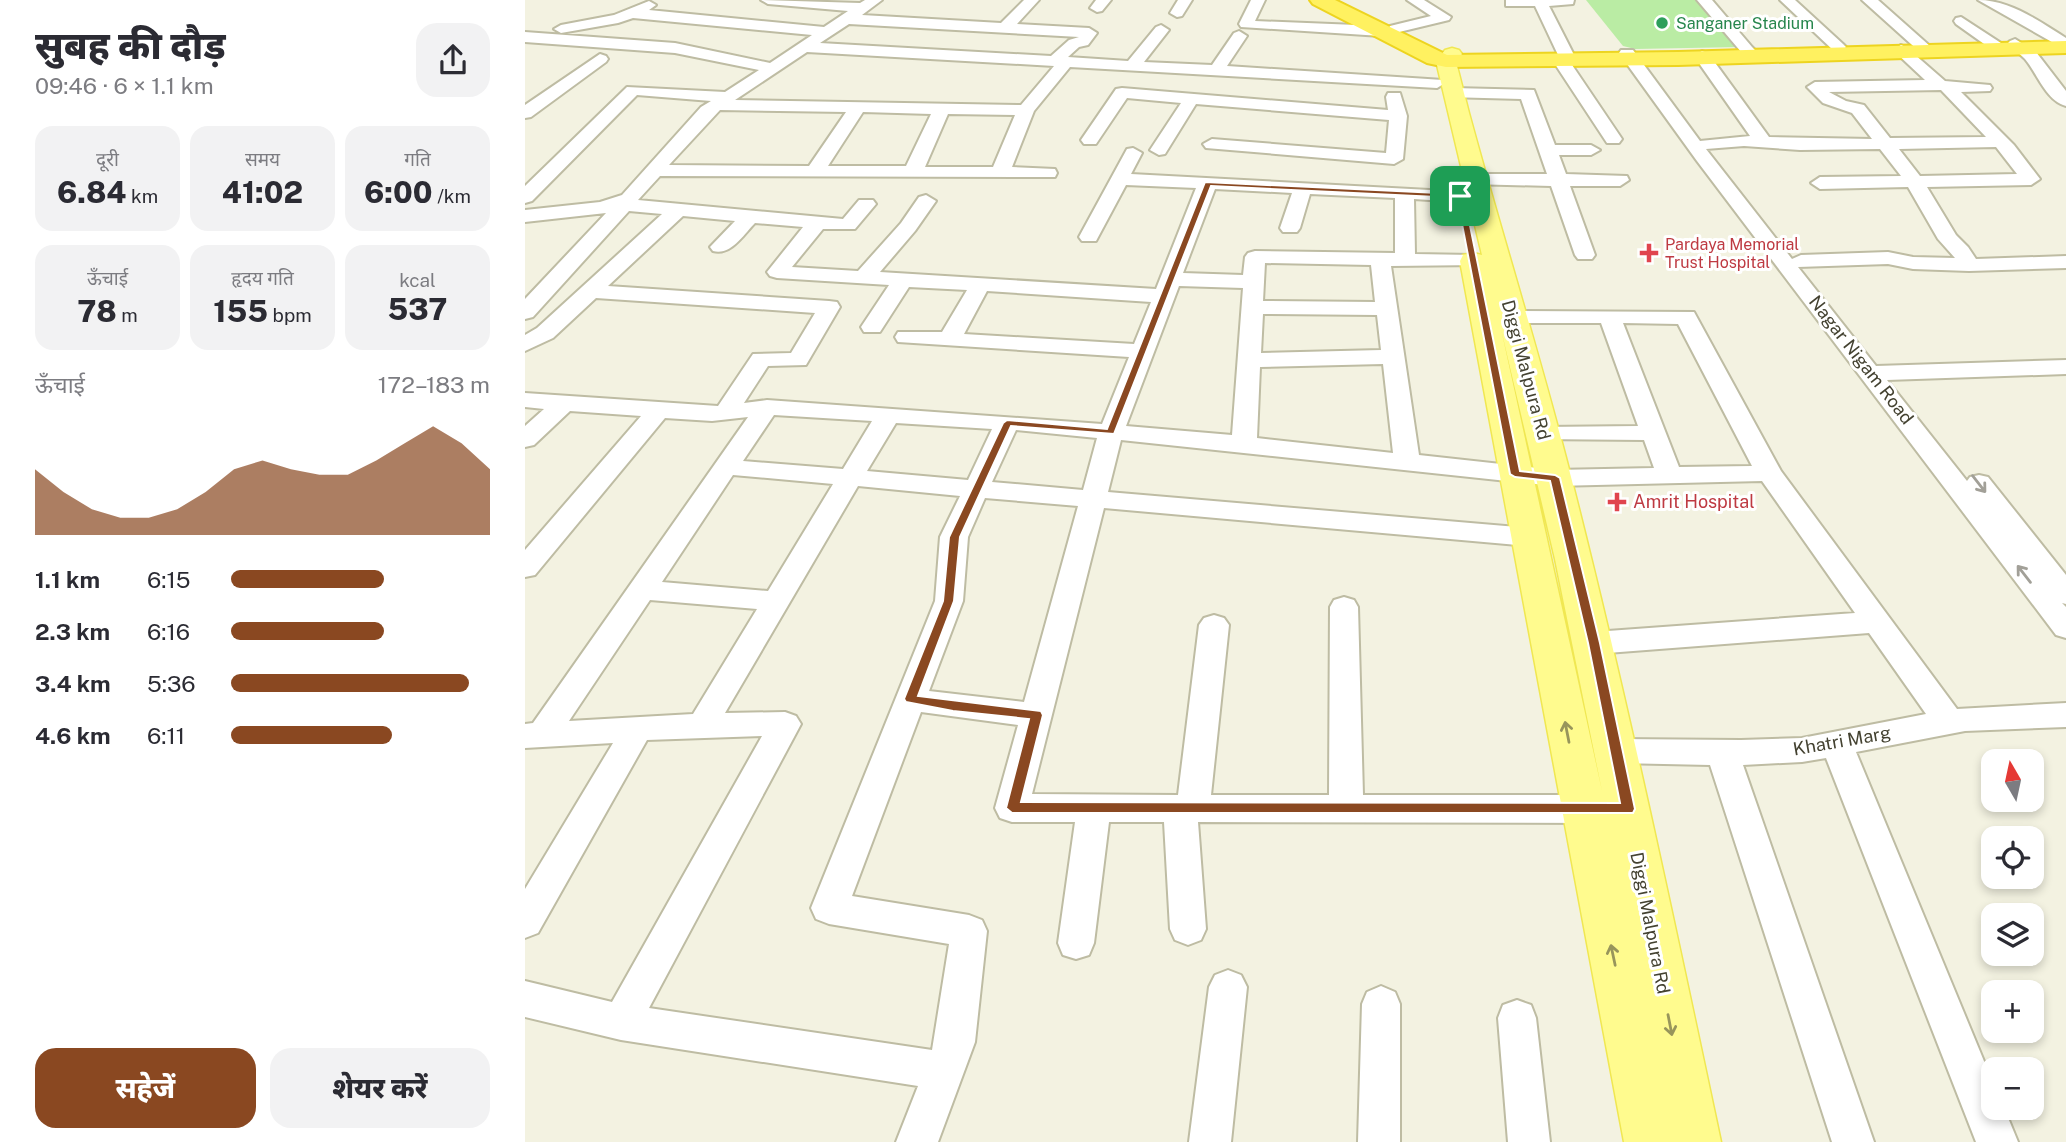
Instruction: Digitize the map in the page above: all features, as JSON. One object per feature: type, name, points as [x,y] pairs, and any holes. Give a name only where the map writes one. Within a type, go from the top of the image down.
[{"type":"highway","points":[[1320,0],[1388,30]]},
{"type":"highway","points":[[1332,0],[1388,30],[1445,67],[1563,58],[1747,50],[1916,48]]},
{"type":"highway","points":[[1634,56],[1702,57],[2065,44]]},
{"type":"highway","points":[[1445,67],[1473,57],[1563,58]]},
{"type":"main road","name":"Diggi Malpura Rd","points":[[1445,67],[1468,188],[1473,261],[1651,1142]]},
{"type":"main road","name":"Diggi Malpura Rd","points":[[1468,188],[1511,316],[1555,478],[1594,643],[1693,1142]]},
{"type":"street","points":[[619,0],[653,3]]},
{"type":"street","points":[[768,0],[870,4]]},
{"type":"street","points":[[1006,27],[1033,0]]},
{"type":"street","points":[[1217,70],[1247,28],[1258,0]]},
{"type":"street","points":[[1247,28],[1388,30],[1444,17],[1414,0]]},
{"type":"street","points":[[1703,0],[1747,50]]},
{"type":"street","points":[[1787,0],[1838,47]]},
{"type":"street","points":[[1820,183],[2031,179],[2001,142],[1943,85],[1916,48],[1869,0]]},
{"type":"street","points":[[1985,0],[2033,24],[2065,44]]},
{"type":"street","points":[[1539,1],[1563,58],[1613,139]]},
{"type":"street","points":[[1511,3],[1568,1]]},
{"type":"street","points":[[530,36],[618,19],[653,3]]},
{"type":"street","points":[[525,312],[707,111],[870,4]]},
{"type":"street","points":[[632,13],[828,32]]},
{"type":"street","points":[[848,19],[1089,33],[1083,42],[1070,43],[1061,61],[1026,110],[1000,173]]},
{"type":"street","points":[[1961,21],[2006,46],[2030,55],[2045,78],[2066,101]]},
{"type":"street","points":[[1133,65],[1161,30]]},
{"type":"street","points":[[530,36],[675,48],[773,68]]},
{"type":"street","points":[[806,47],[1265,73],[1324,73],[1390,80],[1445,67],[1528,94]]},
{"type":"street","points":[[1358,48],[1369,79]]},
{"type":"street","name":"Nagar Nigam Road","points":[[1634,56],[1801,261],[2066,628]]},
{"type":"street","name":"Nagar Nigam Road","points":[[1634,56],[1703,158],[2066,594]]},
{"type":"street","points":[[1702,57],[1763,142]]},
{"type":"street","points":[[525,113],[600,59]]},
{"type":"street","points":[[1514,61],[1550,150],[1585,255]]},
{"type":"street","points":[[1251,103],[1265,73]]},
{"type":"street","points":[[1324,73],[1330,110]]},
{"type":"street","points":[[1212,144],[1394,159],[1398,116],[1390,80]]},
{"type":"street","points":[[1793,87],[1943,85],[1983,88]]},
{"type":"street","points":[[1815,87],[1824,98],[1841,106],[1858,109],[1874,103],[1874,96],[1868,86]]},
{"type":"street","points":[[525,197],[633,90],[723,101],[1026,110]]},
{"type":"street","points":[[1090,140],[1122,93],[1398,116]]},
{"type":"street","points":[[1159,150],[1192,98]]},
{"type":"street","points":[[815,171],[858,107]]},
{"type":"street","points":[[913,172],[941,109]]},
{"type":"street","points":[[1858,109],[1915,181],[1941,228],[1969,265]]},
{"type":"street","points":[[1707,144],[2001,142]]},
{"type":"street","points":[[1550,150],[1591,150]]},
{"type":"street","points":[[1089,237],[1133,153]]},
{"type":"street","points":[[655,170],[1048,173]]},
{"type":"street","points":[[1119,179],[1404,193],[1559,180],[1620,180]]},
{"type":"street","points":[[1208,183],[1111,432],[1012,808],[1628,809]]},
{"type":"street","points":[[1290,228],[1303,188]]},
{"type":"street","points":[[1404,193],[1405,260]]},
{"type":"street","points":[[864,277],[908,228],[926,201]]},
{"type":"street","points":[[525,216],[602,208],[626,202],[678,210],[817,223],[843,233],[866,204]]},
{"type":"street","points":[[525,344],[545,333],[678,210]]},
{"type":"street","points":[[720,247],[750,217]]},
{"type":"street","points":[[817,223],[777,272],[980,285],[1167,288],[1254,282]]},
{"type":"street","points":[[1244,444],[1255,257],[1473,261]]},
{"type":"street","points":[[1801,261],[1888,258],[1913,263],[1969,265],[2066,262]]},
{"type":"street","points":[[1380,259],[1407,461]]},
{"type":"street","points":[[872,327],[903,280]]},
{"type":"street","points":[[949,340],[980,285]]},
{"type":"street","points":[[591,291],[829,307],[798,360],[761,359],[726,412]]},
{"type":"street","points":[[1252,307],[1387,309]]},
{"type":"street","points":[[1511,316],[1686,317],[1769,473],[1949,722]]},
{"type":"street","points":[[1610,317],[1668,475]]},
{"type":"street","points":[[906,337],[1142,351]]},
{"type":"street","points":[[1249,360],[1394,357]]},
{"type":"street","points":[[1882,373],[2066,366]]},
{"type":"street","points":[[525,400],[712,414],[767,407],[1007,423],[1244,444],[1555,478],[1769,473]]},
{"type":"street","points":[[525,440],[564,403]]},
{"type":"street","points":[[534,735],[643,590],[767,407]]},
{"type":"street","points":[[525,568],[659,410]]},
{"type":"street","points":[[702,724],[888,415]]},
{"type":"street","points":[[917,1142],[955,1042],[969,931],[829,908],[949,601],[954,537],[1007,423]]},
{"type":"street","points":[[1543,434],[1653,433]]},
{"type":"street","points":[[726,467],[1528,537]]},
{"type":"street","points":[[643,590],[775,601]]},
{"type":"street","points":[[1344,607],[1346,808]]},
{"type":"street","points":[[1594,643],[1877,622]]},
{"type":"street","points":[[1188,929],[1186,808],[1214,625]]},
{"type":"street","points":[[910,699],[1037,715]]},
{"type":"street","name":"Khatri Marg","points":[[1616,751],[1722,753],[1803,750],[1949,722],[2066,715]]},
{"type":"street","points":[[534,735],[702,724],[785,724],[621,1022]]},
{"type":"street","points":[[525,922],[638,729]]},
{"type":"street","points":[[1837,744],[1997,1142]]},
{"type":"street","points":[[1722,753],[1853,1142]]},
{"type":"street","points":[[1076,943],[1094,808]]},
{"type":"street","points":[[1210,1142],[1228,987]]},
{"type":"street","points":[[525,999],[621,1022],[944,1071]]},
{"type":"street","points":[[1379,1142],[1381,1004]]},
{"type":"street","points":[[1517,1018],[1529,1142]]},
{"type":"green space","name":"Sanganer Stadium","points":[[1586,0],[1699,0],[1740,47],[1635,49],[1623,46]]},
{"type":"place","name":"Sanganer Stadium","points":[[1662,23]]},
{"type":"place","name":"Pardaya Memorial Trust Hospital","points":[[1649,253]]},
{"type":"place","name":"Amrit Hospital","points":[[1617,502]]},
{"type":"route","points":[[1208,183],[1460,196],[1515,474],[1555,478],[1594,643],[1628,809],[1012,808],[1037,715],[910,699],[949,601],[954,537],[1007,423],[1111,432],[1208,183]]}]
